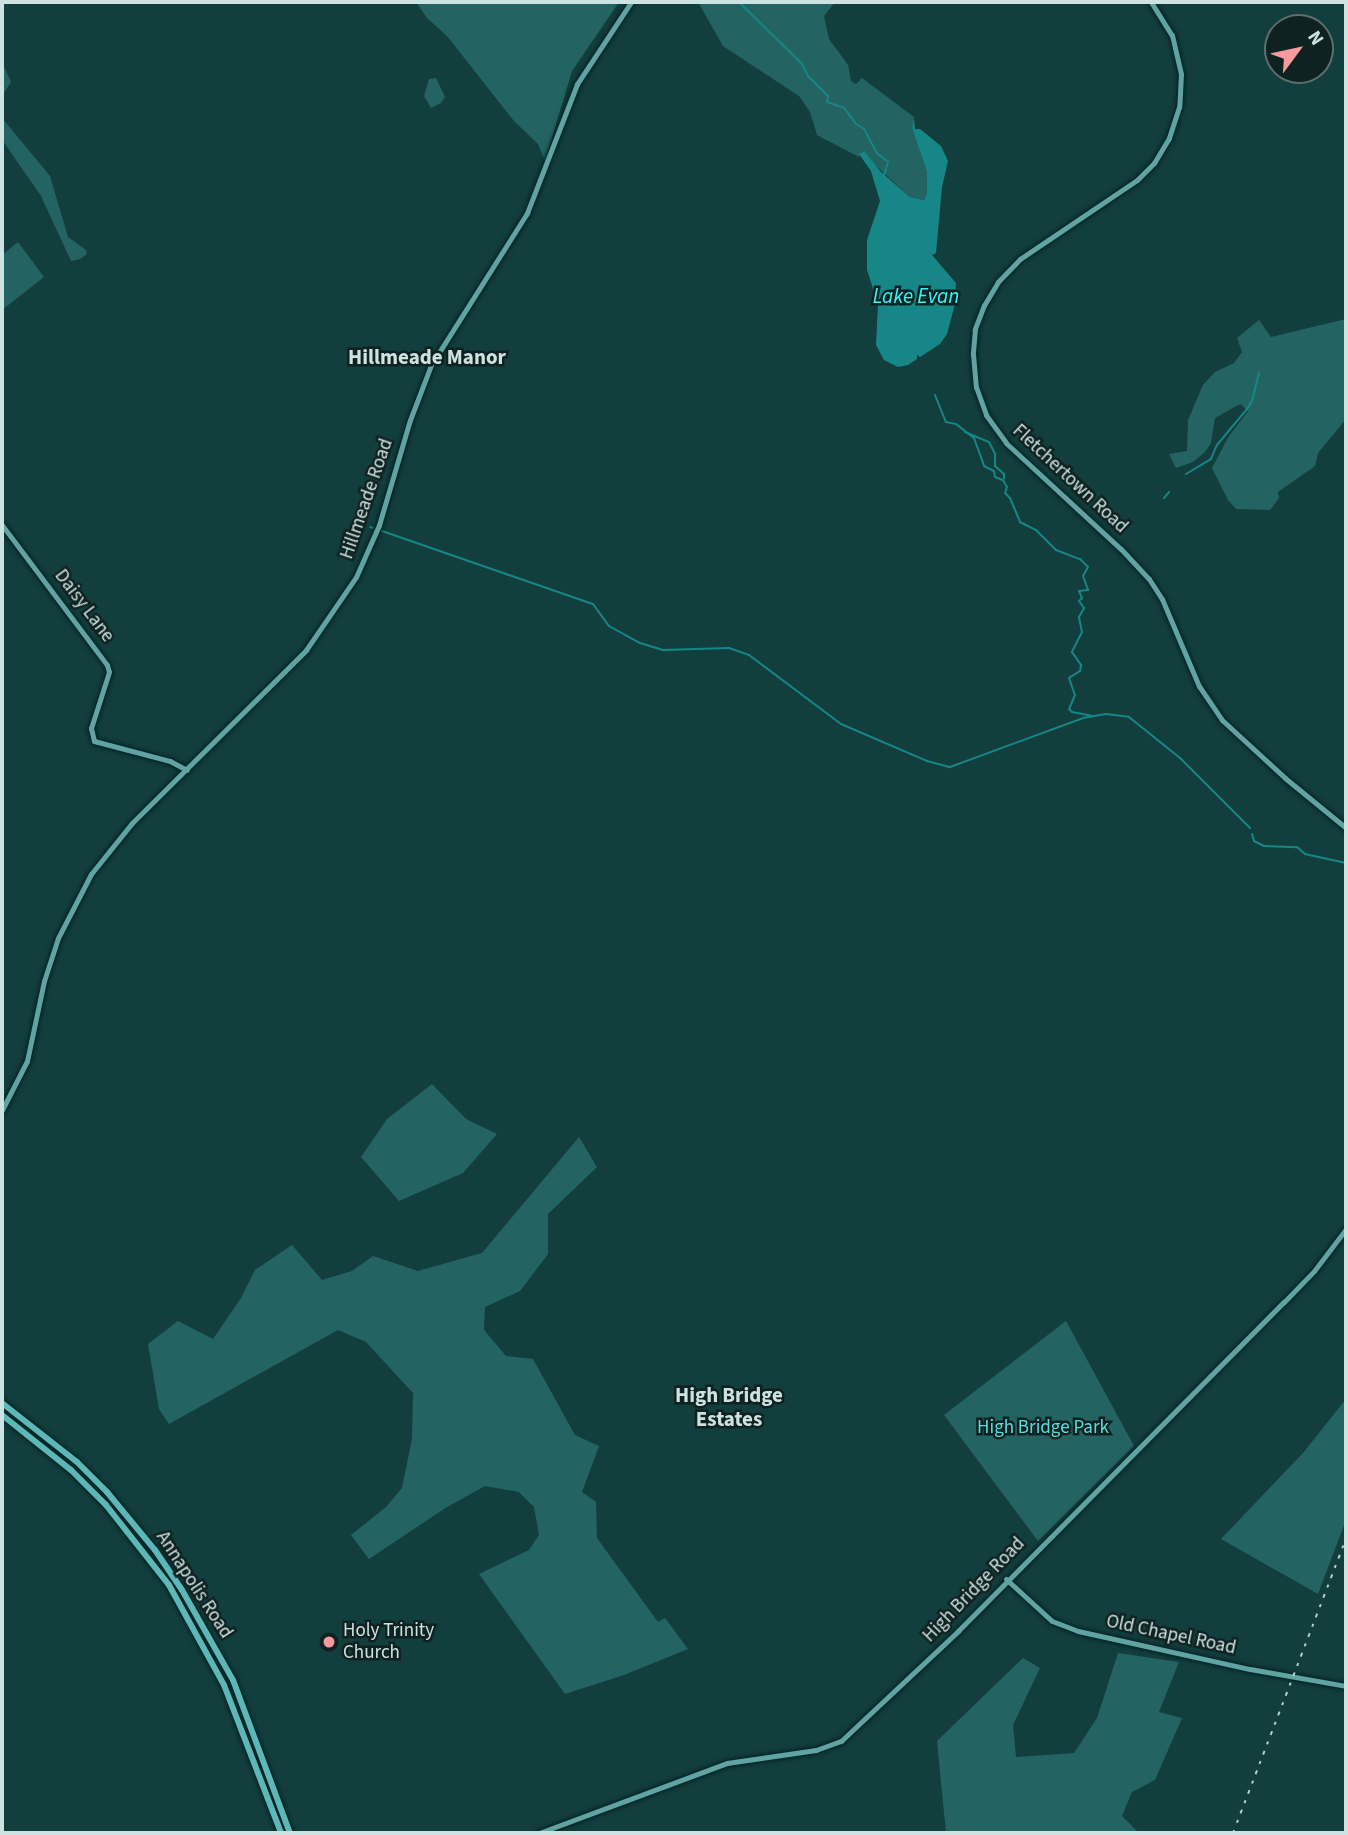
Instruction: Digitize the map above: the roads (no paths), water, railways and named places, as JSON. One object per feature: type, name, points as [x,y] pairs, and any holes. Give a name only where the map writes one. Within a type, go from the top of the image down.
[{"type":"main road","name":"Annapolis Road","points":[[2,1402],[77,1462],[107,1492],[155,1550],[182,1590],[202,1620],[233,1680],[290,1833]]},
{"type":"main road","name":"Annapolis Road","points":[[2,1415],[52,1454],[106,1505],[169,1585],[224,1685],[281,1833]]},
{"type":"street","name":"Hillmeade Road","points":[[2,1110],[27,1061],[48,967],[74,904],[121,836],[306,650],[327,624],[356,577],[379,525],[410,420],[431,365],[527,213],[577,85],[631,2]]},
{"type":"street","name":"Fletchertown Road","points":[[1151,2],[1172,36],[1181,75],[1179,107],[1169,138],[1157,158],[1137,180],[1020,259],[998,282],[984,305],[975,329],[973,354],[976,387],[986,415],[1006,443],[1121,549],[1157,590],[1199,686],[1222,720],[1285,778],[1346,828]]},
{"type":"street","name":"Daisy Lane","points":[[2,525],[107,665],[109,672],[91,728],[94,741],[170,761],[187,770]]},
{"type":"street","name":"High Bridge Road","points":[[540,1833],[727,1763],[835,1745],[916,1672],[1293,1293],[1346,1229]]},
{"type":"street","name":"Old Chapel Road","points":[[1006,1579],[1052,1620],[1079,1631],[1255,1670],[1346,1686]]},
{"type":"water","name":"Lake Evan","points":[[914,117],[915,129],[920,129],[941,146],[948,161],[942,187],[936,253],[932,255],[956,283],[955,304],[947,334],[940,344],[920,357],[917,355],[917,359],[908,365],[898,367],[884,360],[876,345],[878,304],[867,270],[867,240],[880,201],[871,171],[859,154],[864,151],[881,172],[910,197],[924,200],[927,193],[927,172],[912,128]]},
{"type":"waterway","points":[[739,2],[802,64],[808,76],[828,96],[827,102],[844,108],[856,124],[864,129],[877,153],[888,162],[884,175]]},
{"type":"waterway","points":[[1186,474],[1211,459],[1217,445],[1252,401],[1259,373]]},
{"type":"waterway","points":[[935,395],[946,422],[956,424],[974,438],[984,466],[994,471],[995,477],[1003,480],[1007,487],[1005,493],[1010,498],[1020,522],[1036,530],[1056,550],[1080,559],[1088,567],[1083,576],[1088,590],[1079,591],[1082,598],[1079,601],[1084,608],[1079,617],[1082,632],[1072,652],[1081,665],[1080,671],[1069,678],[1075,695],[1069,709],[1092,716]]},
{"type":"waterway","points":[[965,432],[989,442],[995,454],[995,466],[1004,474],[1004,478]]},
{"type":"waterway","points":[[1164,498],[1169,492]]},
{"type":"waterway","points":[[382,531],[593,604],[609,626],[640,643],[663,650],[729,648],[749,655],[841,724],[927,761],[950,767],[1083,718],[1106,714],[1129,717],[1180,758],[1250,828]]},
{"type":"waterway","points":[[1252,834],[1254,841],[1264,846],[1297,847],[1305,854],[1346,863]]},
{"type":"railway","points":[[1233,1833],[1346,1538]]},
{"type":"place","name":"Holy Trinity Church","points":[[329,1642]]},
{"type":"district","name":"Hillmeade Manor","points":[[427,357]]},
{"type":"district","name":"High Bridge Estates","points":[[729,1407]]},
{"type":"park label","name":"High Bridge Park","points":[[1043,1428]]}]
